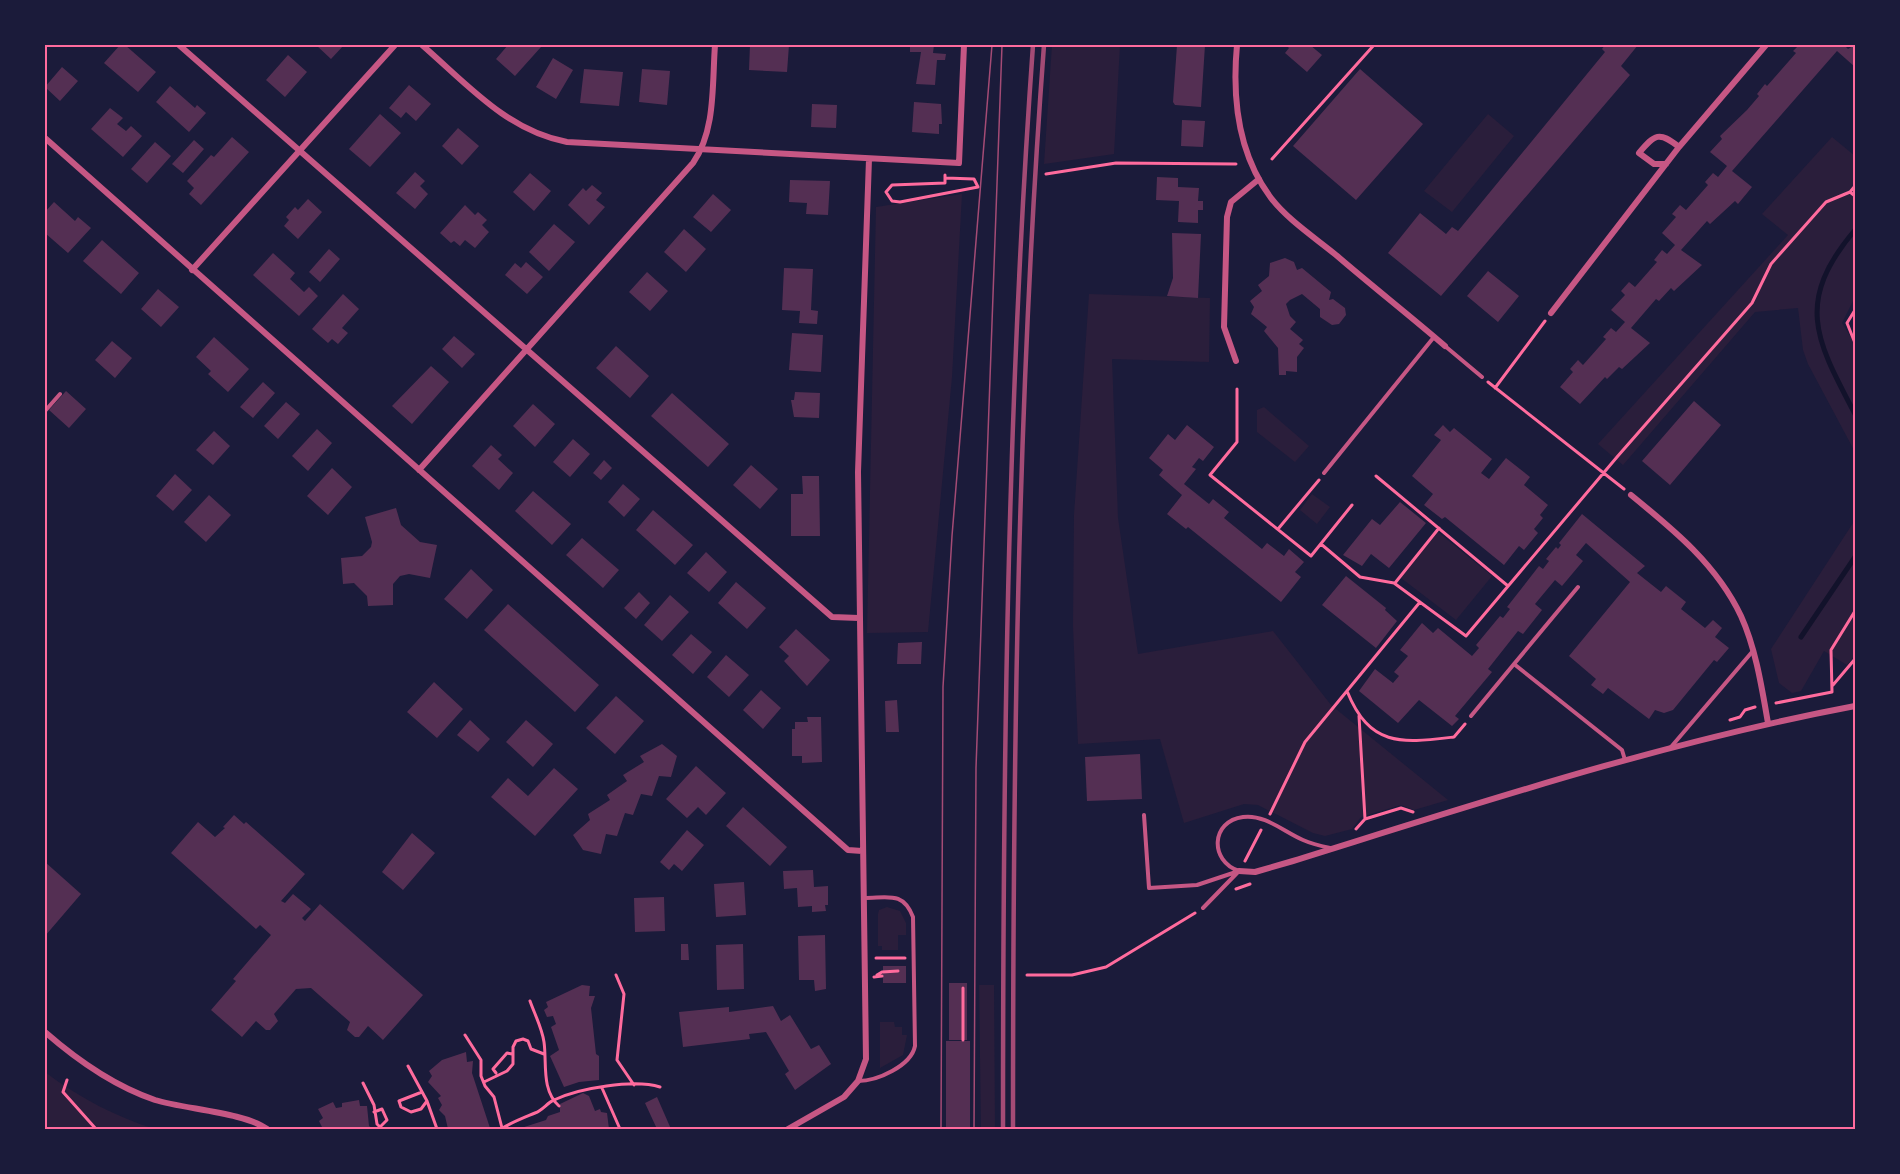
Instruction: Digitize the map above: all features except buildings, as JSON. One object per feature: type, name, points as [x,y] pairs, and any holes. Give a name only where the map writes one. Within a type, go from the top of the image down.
[{"type":"street","points":[[179,45],[832,617],[859,618]]},
{"type":"street","points":[[192,270],[395,45]]},
{"type":"street","points":[[422,45],[505,118],[549,139],[959,163],[964,45]]},
{"type":"street","points":[[419,470],[527,351],[703,149],[708,135],[716,45]]},
{"type":"street","points":[[1237,45],[1236,93],[1240,134],[1259,179],[1272,199],[1305,231],[1445,346]]},
{"type":"street","points":[[1551,313],[1679,147],[1766,45]]},
{"type":"street","points":[[1667,164],[1654,164],[1639,153],[1652,138],[1657,136],[1668,138],[1679,147]]},
{"type":"street","points":[[45,138],[848,850],[862,851]]},
{"type":"street","points":[[788,1129],[836,1103],[862,1081],[866,1059],[858,472],[869,159]]},
{"type":"street","points":[[1236,361],[1224,327],[1227,217],[1231,202],[1259,179]]},
{"type":"street","points":[[1631,495],[1678,533],[1711,568],[1741,617],[1752,651],[1768,723]]},
{"type":"street","points":[[1239,871],[1255,872],[1625,760],[1768,723],[1855,706]]},
{"type":"street","points":[[45,1032],[83,1062],[117,1084],[155,1100],[246,1119],[267,1129]]},
{"type":"lane","points":[[1324,474],[1434,336]]},
{"type":"lane","points":[[1445,346],[1482,377]]},
{"type":"lane","points":[[45,411],[60,394]]},
{"type":"lane","points":[[1471,716],[1578,587]]},
{"type":"lane","points":[[1670,748],[1752,651]]},
{"type":"lane","points":[[1514,664],[1622,750],[1625,760]]},
{"type":"lane","points":[[1144,815],[1149,888],[1197,885],[1239,871]]},
{"type":"lane","points":[[1239,871],[1223,862],[1218,854],[1219,832],[1231,820],[1244,817],[1266,820],[1301,839],[1334,848]]},
{"type":"lane","points":[[1203,908],[1239,871]]},
{"type":"lane","points":[[862,1081],[875,1079],[907,1060],[914,1053],[915,1016],[913,917],[908,904],[898,898],[863,898]]},
{"type":"path","points":[[1272,159],[1374,45]]},
{"type":"path","points":[[930,161],[931,173],[946,175],[946,177],[974,179],[978,187],[900,202],[892,201],[886,192],[892,185],[945,183],[946,177]]},
{"type":"path","points":[[1046,174],[1116,163],[1236,164]]},
{"type":"path","points":[[1321,544],[1360,577],[1394,583],[1466,636],[1603,473],[1752,303],[1771,264],[1826,202],[1850,192],[1855,186]]},
{"type":"path","points":[[1850,192],[1855,196]]},
{"type":"path","points":[[1855,310],[1847,323],[1855,343]]},
{"type":"path","points":[[1495,388],[1551,313]]},
{"type":"path","points":[[1482,377],[1631,495]]},
{"type":"path","points":[[1237,389],[1238,442],[1210,475],[1311,556],[1352,505]]},
{"type":"path","points":[[1278,529],[1324,474]]},
{"type":"path","points":[[1376,476],[1508,586]]},
{"type":"path","points":[[1394,583],[1439,528]]},
{"type":"path","points":[[1239,871],[1305,742],[1420,602]]},
{"type":"path","points":[[1786,701],[1832,692],[1831,650],[1855,611]]},
{"type":"path","points":[[1832,686],[1855,660]]},
{"type":"path","points":[[1347,691],[1359,714],[1379,734],[1398,742],[1454,737],[1471,716]]},
{"type":"path","points":[[1359,714],[1365,819]]},
{"type":"path","points":[[1353,842],[1351,834],[1365,819],[1401,808],[1414,813]]},
{"type":"path","points":[[1027,975],[1072,975],[1106,967],[1203,908]]},
{"type":"path","points":[[871,958],[913,957]]},
{"type":"path","points":[[873,977],[882,972],[898,971]]},
{"type":"path","points":[[616,975],[624,994],[617,1060],[634,1084]]},
{"type":"path","points":[[963,988],[963,1040]]},
{"type":"path","points":[[530,1001],[542,1030],[553,1100],[559,1106]]},
{"type":"path","points":[[465,1035],[481,1060],[483,1082],[494,1097],[502,1129],[538,1112],[553,1100],[581,1090],[634,1084],[660,1087]]},
{"type":"path","points":[[483,1082],[496,1074],[507,1071],[513,1064],[512,1054],[516,1041],[523,1039],[528,1041],[531,1049],[544,1054]]},
{"type":"path","points":[[496,1074],[493,1069],[507,1053],[512,1054]]},
{"type":"path","points":[[408,1066],[428,1101],[437,1129]]},
{"type":"path","points":[[67,1080],[63,1092],[96,1129]]},
{"type":"path","points":[[363,1083],[374,1105],[374,1112],[381,1128],[387,1120],[386,1116],[382,1109],[374,1112]]},
{"type":"path","points":[[602,1088],[620,1129]]},
{"type":"path","points":[[422,1092],[399,1101],[401,1107],[411,1112],[421,1110],[428,1101]]},
{"type":"shaded area","points":[[1052,45],[1120,45],[1114,154],[1044,164]]},
{"type":"shaded area","points":[[1488,114],[1514,136],[1452,212],[1424,191]]},
{"type":"shaded area","points":[[1832,137],[1855,156],[1855,297],[1842,323],[1855,344],[1855,452],[1808,364],[1803,350],[1798,308],[1755,312],[1623,465],[1598,444],[1788,235],[1762,214]]},
{"type":"shaded area","points":[[962,194],[952,377],[928,632],[867,633],[876,207]]},
{"type":"shaded area","points":[[1089,294],[1210,298],[1209,362],[1112,359],[1118,518],[1138,654],[1273,631],[1331,705],[1448,800],[1414,810],[1401,805],[1361,817],[1352,829],[1325,836],[1313,833],[1258,805],[1244,804],[1184,823],[1160,739],[1078,744],[1073,626],[1074,515]]},
{"type":"shaded area","points":[[1264,407],[1309,446],[1295,462],[1257,432],[1257,410]]},
{"type":"shaded area","points":[[1312,494],[1330,507],[1317,524],[1300,510]]},
{"type":"shaded area","points":[[1855,520],[1855,655],[1847,665],[1824,651],[1801,691],[1792,693],[1779,683],[1771,649]]},
{"type":"shaded area","points":[[1438,532],[1492,576],[1456,620],[1401,578]]},
{"type":"shaded area","points":[[887,907],[900,911],[906,923],[906,935],[898,935],[898,950],[882,950],[882,946],[878,946],[878,914],[879,910]]},
{"type":"shaded area","points":[[979,985],[994,985],[995,1129],[981,1129]]},
{"type":"shaded area","points":[[880,1022],[894,1022],[895,1027],[902,1027],[902,1035],[907,1035],[903,1055],[880,1068]]},
{"type":"shaded area","points":[[45,1072],[98,1105],[126,1119],[155,1129],[45,1129]]},
{"type":"waterway","points":[[1855,230],[1836,256],[1824,279],[1818,300],[1818,321],[1822,342],[1830,364],[1855,414]]},
{"type":"waterway","points":[[1801,637],[1855,557]]},
{"type":"tram line","points":[[941,1129],[943,687],[952,536],[992,45]]},
{"type":"tram line","points":[[974,1129],[976,768],[1002,45]]},
{"type":"railway","points":[[1003,1129],[1008,587],[1017,316],[1033,45]]},
{"type":"railway","points":[[1013,1129],[1018,587],[1028,316],[1044,45]]}]
